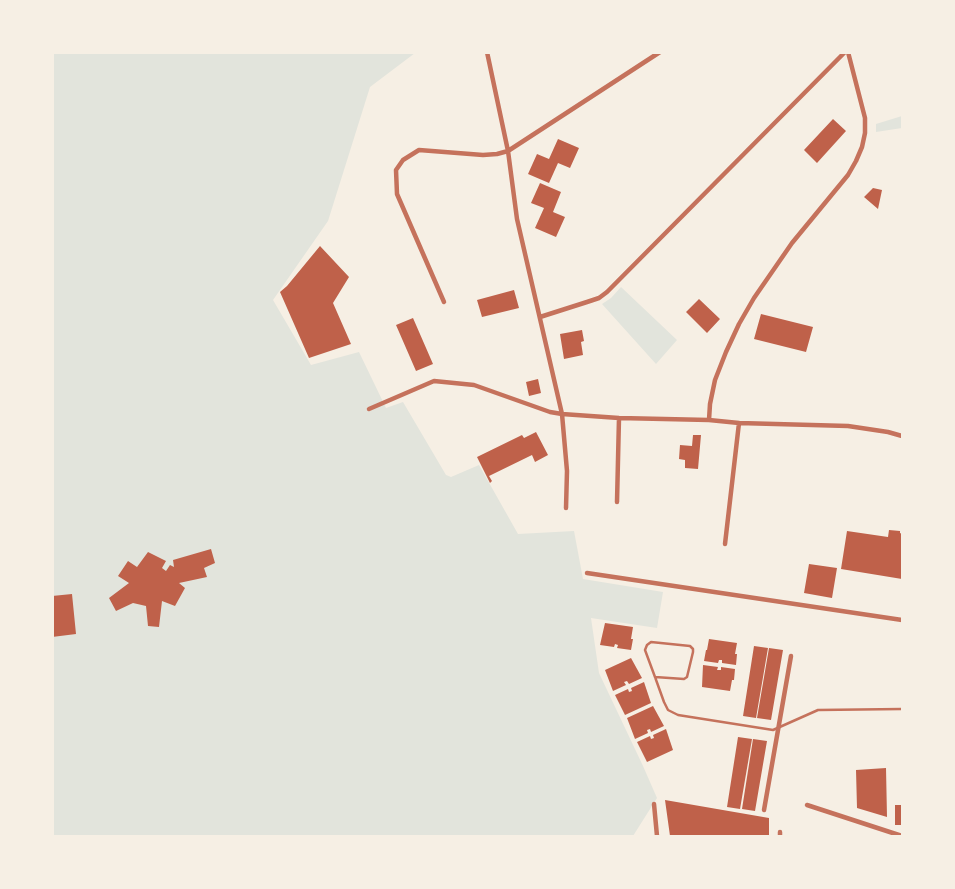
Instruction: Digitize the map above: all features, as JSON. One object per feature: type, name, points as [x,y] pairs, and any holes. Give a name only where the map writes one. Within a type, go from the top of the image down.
[{"type":"street","points":[[487,52],[508,151],[517,219],[562,414],[567,471],[566,508]]},
{"type":"street","points":[[444,302],[397,194],[396,170],[403,160],[420,150],[483,155],[508,151],[660,52]]},
{"type":"street","points":[[540,317],[599,298],[607,292],[847,52],[865,118],[865,133],[862,147],[848,175],[792,243],[754,298],[739,324],[715,380],[709,420]]},
{"type":"street","points":[[369,409],[434,381],[474,385],[550,412],[562,414],[619,418],[848,426],[902,436]]},
{"type":"street","points":[[617,502],[619,418]]},
{"type":"street","points":[[725,544],[739,422]]},
{"type":"street","points":[[586,573],[902,620]]},
{"type":"street","points":[[764,810],[791,656]]},
{"type":"street","points":[[654,804],[657,836]]},
{"type":"street","points":[[807,805],[902,836]]},
{"type":"lane","points":[[655,677],[684,679],[687,677],[693,648],[690,646],[651,642],[646,645],[645,650],[664,702],[668,710],[678,715],[773,730],[818,710],[902,709]]},
{"type":"shaded area","points":[[53,53],[415,53],[370,87],[328,221],[273,300],[311,365],[359,352],[386,408],[403,402],[446,475],[451,477],[479,465],[518,534],[574,531],[583,579],[663,592],[657,628],[591,618],[599,673],[657,798],[633,836],[53,836]]},
{"type":"shaded area","points":[[902,116],[902,128],[876,132],[876,124]]},
{"type":"shaded area","points":[[621,287],[677,340],[656,364],[602,304],[611,298]]},
{"type":"building","points":[[833,119],[846,131],[817,163],[804,150]]},
{"type":"building","points":[[558,139],[579,148],[570,168],[558,163],[549,183],[528,174],[537,154],[549,159]]},
{"type":"building","points":[[540,183],[561,192],[553,212],[565,217],[556,237],[535,228],[544,208],[531,203]]},
{"type":"building","points":[[873,188],[882,190],[878,209],[864,197]]},
{"type":"building","points":[[320,246],[349,277],[333,303],[351,344],[309,358],[280,292]]},
{"type":"building","points":[[514,290],[519,308],[482,317],[477,300]]},
{"type":"building","points":[[699,299],[720,319],[707,333],[686,312]]},
{"type":"building","points":[[761,314],[813,327],[806,352],[754,339]]},
{"type":"building","points":[[413,318],[433,364],[416,371],[396,325]]},
{"type":"building","points":[[582,330],[584,341],[581,342],[583,355],[564,359],[560,334]]},
{"type":"building","points":[[538,379],[541,393],[529,396],[526,382]]},
{"type":"building","points":[[536,432],[548,455],[535,462],[532,455],[489,476],[492,481],[490,483],[477,457],[522,435],[524,438]]},
{"type":"building","points":[[693,435],[701,435],[698,469],[685,468],[685,460],[679,459],[680,445],[692,446]]},
{"type":"building","points":[[889,530],[900,531],[902,534],[902,579],[841,569],[847,531],[888,537]]},
{"type":"building","points":[[211,549],[215,563],[204,568],[207,577],[179,583],[185,588],[175,606],[162,601],[159,627],[148,626],[146,606],[133,603],[116,611],[109,598],[129,583],[118,576],[128,561],[137,567],[148,552],[166,561],[162,568],[166,571],[170,565],[174,567],[173,560]]},
{"type":"building","points":[[809,564],[837,568],[832,598],[804,593]]},
{"type":"building","points":[[72,594],[76,634],[52,637],[52,596]]},
{"type":"building","points":[[605,623],[633,627],[631,650],[617,648],[618,645],[615,644],[614,647],[600,645]]},
{"type":"building","points":[[709,639],[737,643],[736,665],[722,663],[722,660],[719,660],[718,663],[704,661]]},
{"type":"building","points":[[754,646],[768,648],[756,718],[743,716]]},
{"type":"building","points":[[769,648],[783,650],[771,720],[757,718]]},
{"type":"building","points":[[631,658],[642,678],[629,684],[627,681],[624,682],[626,685],[613,691],[605,670]]},
{"type":"building","points":[[703,665],[718,667],[717,670],[721,670],[721,667],[735,669],[730,691],[702,687]]},
{"type":"building","points":[[644,682],[651,703],[625,715],[615,695],[628,689],[629,692],[632,691],[631,688]]},
{"type":"building","points":[[653,706],[664,726],[651,732],[650,729],[647,730],[648,733],[635,739],[627,718]]},
{"type":"building","points":[[666,729],[673,750],[647,762],[637,742],[650,736],[651,739],[654,738],[653,735]]},
{"type":"building","points":[[738,737],[752,739],[740,809],[727,807]]},
{"type":"building","points":[[753,739],[767,741],[755,811],[742,809]]},
{"type":"building","points":[[886,768],[887,817],[857,808],[856,770]]},
{"type":"building","points":[[665,800],[769,818],[769,836],[670,836]]},
{"type":"building","points":[[895,805],[902,805],[902,825],[895,825]]}]
